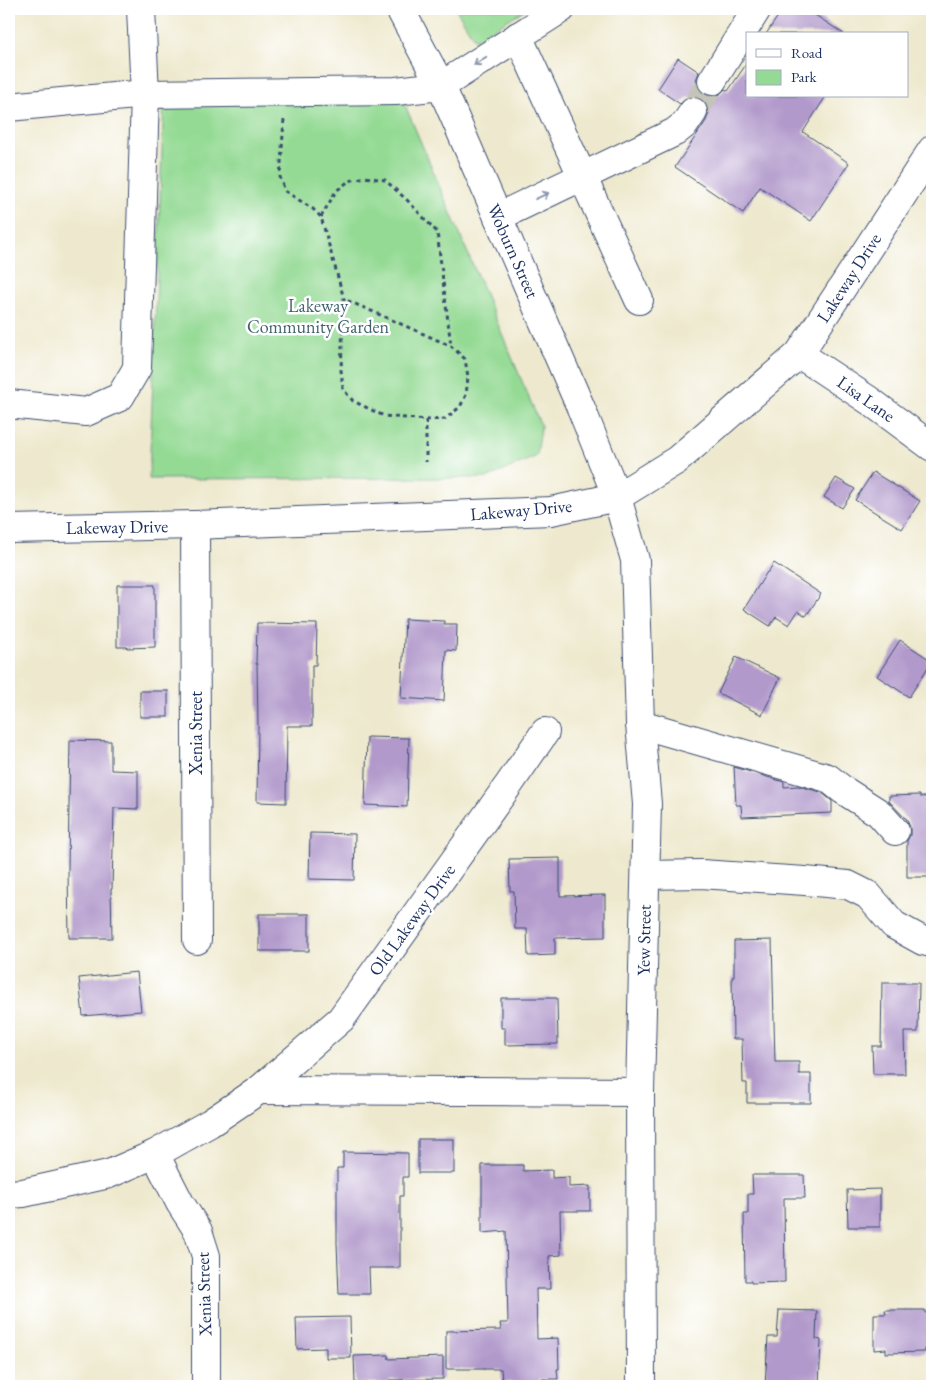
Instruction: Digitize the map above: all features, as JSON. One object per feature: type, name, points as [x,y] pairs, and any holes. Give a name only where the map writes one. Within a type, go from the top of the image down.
[{"type":"street","points":[[9,404],[86,412],[120,397],[137,368],[145,94],[141,9]]},
{"type":"street","name":"Woburn Street","points":[[400,9],[441,86],[581,408],[616,497]]},
{"type":"street","points":[[9,107],[145,94],[396,91],[441,86],[561,9]]},
{"type":"street","points":[[712,81],[757,9]]},
{"type":"street","points":[[518,36],[639,300]]},
{"type":"street","points":[[498,217],[675,132],[686,124],[693,112]]},
{"type":"street","name":"Lakeway Drive","points":[[9,529],[195,526],[551,511],[616,497],[677,460],[799,354],[932,150]]},
{"type":"street","name":"Lisa Lane","points":[[799,354],[870,401],[932,446]]},
{"type":"street","name":"Yew Street","points":[[616,497],[635,560],[640,724],[647,804],[640,1092],[641,1386]]},
{"type":"street","name":"Xenia Street","points":[[195,526],[197,940]]},
{"type":"street","points":[[640,724],[828,778],[879,813],[895,831]]},
{"type":"street","name":"Old Lakeway Drive","points":[[9,1194],[23,1194],[109,1174],[155,1154],[210,1123],[259,1090],[340,1019],[545,732]]},
{"type":"street","points":[[646,875],[701,874],[848,885],[868,894],[894,925],[923,941],[932,943]]},
{"type":"street","points":[[259,1090],[640,1092]]},
{"type":"street","name":"Xenia Street","points":[[155,1154],[180,1203],[198,1231],[206,1256],[206,1386]]},
{"type":"path","points":[[286,92],[280,177],[285,191],[321,217],[344,299],[341,370],[343,389],[353,401],[384,416],[426,420],[445,419],[460,407],[466,395],[468,377],[465,359],[451,346],[344,299]]},
{"type":"path","points":[[321,217],[336,191],[349,181],[365,177],[385,180],[408,201],[437,232],[451,346]]},
{"type":"path","points":[[426,420],[426,462]]},
{"type":"green space","points":[[456,9],[526,9],[475,40]]},
{"type":"green space","name":"Lakeway Community Garden","points":[[164,99],[403,100],[541,426],[537,456],[487,478],[149,479]]},
{"type":"building","points":[[783,9],[806,9],[841,32],[767,32]]},
{"type":"building","points":[[678,58],[699,72],[696,80],[698,88],[703,94],[711,97],[719,95],[725,89],[728,91],[746,64],[746,98],[825,98],[803,132],[849,163],[811,221],[760,187],[743,213],[675,167],[706,121],[709,113],[707,105],[701,99],[694,96],[687,98],[680,104],[658,89]]},
{"type":"building","points":[[873,472],[920,501],[902,529],[855,500]]},
{"type":"building","points":[[836,478],[855,489],[842,508],[824,497]]},
{"type":"building","points":[[774,563],[821,594],[806,616],[798,611],[789,625],[776,617],[770,626],[744,609]]},
{"type":"building","points":[[117,585],[155,585],[155,647],[117,647]]},
{"type":"building","points":[[405,619],[444,621],[444,624],[457,624],[456,651],[446,650],[444,701],[401,698]]},
{"type":"building","points":[[257,623],[317,624],[316,665],[312,665],[312,726],[287,726],[286,803],[257,802]]},
{"type":"building","points":[[900,640],[932,661],[909,697],[877,676]]},
{"type":"building","points":[[736,657],[780,678],[762,715],[718,693]]},
{"type":"building","points":[[140,691],[168,691],[168,717],[140,717]]},
{"type":"building","points":[[367,737],[409,738],[407,807],[365,805]]},
{"type":"building","points":[[70,740],[111,741],[111,770],[138,771],[138,809],[114,808],[111,889],[112,938],[69,938]]},
{"type":"building","points":[[734,767],[784,782],[784,787],[798,786],[821,792],[832,801],[832,813],[742,817],[741,805],[736,805]]},
{"type":"building","points":[[920,795],[920,797],[932,796],[932,877],[907,877],[907,841],[910,835],[910,827],[906,818],[889,801],[889,796]]},
{"type":"building","points":[[310,833],[355,834],[354,880],[309,879]]},
{"type":"building","points":[[560,858],[560,896],[605,895],[605,937],[555,938],[555,955],[528,956],[527,929],[515,929],[514,891],[510,891],[509,859]]},
{"type":"building","points":[[259,914],[309,914],[309,951],[259,951]]},
{"type":"building","points":[[772,940],[775,1062],[799,1062],[799,1074],[811,1074],[811,1103],[747,1103],[747,1083],[743,1083],[742,1039],[733,1039],[732,977],[734,977],[734,941]]},
{"type":"building","points":[[137,972],[141,1011],[83,1016],[79,978]]},
{"type":"building","points":[[882,983],[919,983],[918,1032],[904,1032],[905,1074],[873,1074],[872,1046],[881,1046]]},
{"type":"building","points":[[501,998],[557,998],[558,1044],[505,1045],[505,1028],[501,1028]]},
{"type":"building","points":[[418,1139],[454,1139],[454,1173],[418,1173]]},
{"type":"building","points":[[343,1152],[408,1153],[408,1177],[403,1177],[403,1196],[400,1196],[400,1268],[369,1268],[370,1294],[339,1294],[337,1168],[343,1168]]},
{"type":"building","points":[[482,1165],[523,1165],[523,1171],[552,1170],[552,1178],[569,1177],[569,1187],[590,1186],[590,1211],[560,1211],[561,1255],[549,1256],[550,1289],[536,1289],[537,1339],[558,1338],[558,1379],[539,1379],[539,1382],[502,1382],[501,1369],[446,1369],[446,1331],[501,1330],[500,1323],[508,1323],[506,1231],[482,1233]]},
{"type":"building","points":[[752,1175],[804,1175],[805,1198],[784,1198],[785,1282],[751,1283],[751,1281],[745,1281],[744,1214],[748,1214],[748,1194],[753,1194]]},
{"type":"building","points":[[880,1189],[880,1227],[848,1227],[847,1190]]},
{"type":"building","points":[[779,1310],[817,1311],[816,1339],[821,1340],[819,1386],[765,1386],[768,1337],[777,1337]]},
{"type":"building","points":[[885,1310],[925,1310],[925,1313],[932,1313],[932,1349],[925,1349],[925,1352],[886,1353],[886,1349],[874,1350],[874,1314],[886,1314]]},
{"type":"building","points":[[350,1317],[351,1358],[326,1358],[326,1348],[297,1349],[296,1318]]},
{"type":"building","points":[[388,1355],[389,1359],[443,1357],[443,1379],[389,1380],[389,1383],[355,1383],[354,1356]]},
{"type":"tunnel","points":[[693,112],[712,81]]}]
